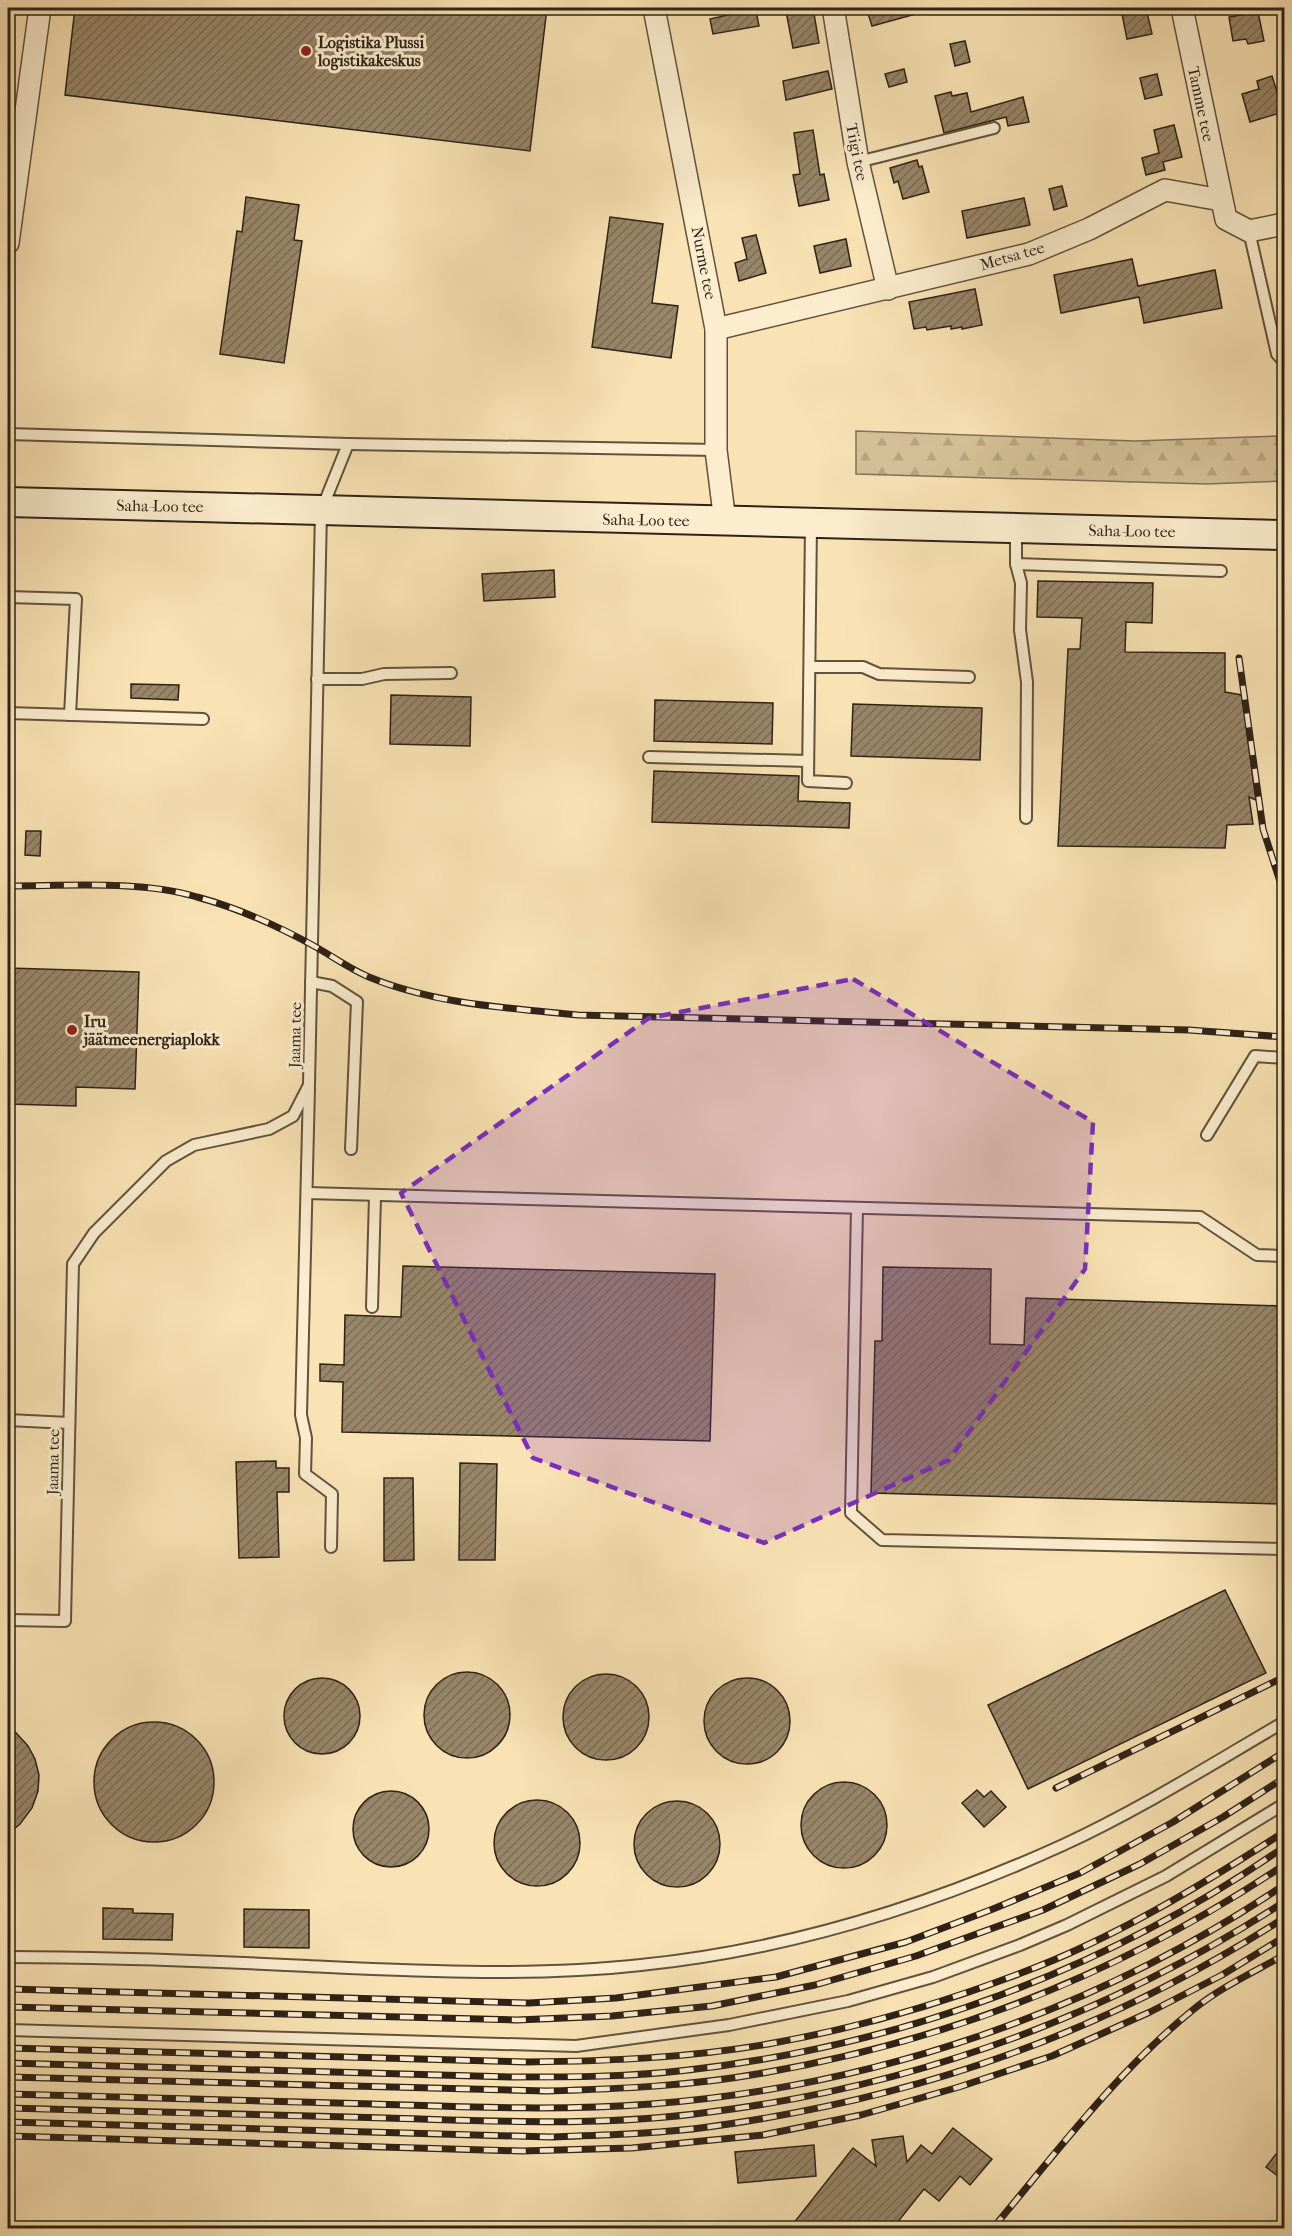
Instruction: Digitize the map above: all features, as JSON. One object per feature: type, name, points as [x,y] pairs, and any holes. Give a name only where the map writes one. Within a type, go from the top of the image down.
[{"type":"main road","name":"Saha-Loo tee","points":[[8,502],[321,512],[1284,535]]},
{"type":"street","points":[[8,243],[40,8]]},
{"type":"street","name":"Nurme tee","points":[[654,8],[716,328],[716,450],[725,522]]},
{"type":"street","name":"Tamme tee","points":[[1182,8],[1221,200]]},
{"type":"street","name":"Tiigi tee","points":[[834,12],[858,162],[888,289]]},
{"type":"street","name":"Metsa tee","points":[[716,328],[1029,254],[1089,229],[1165,190],[1221,200]]},
{"type":"street","points":[[1221,200],[1226,219],[1250,231],[1284,224]]},
{"type":"lane","points":[[858,162],[994,128]]},
{"type":"lane","points":[[1250,231],[1277,354],[1284,362]]},
{"type":"lane","points":[[8,434],[348,444],[716,450]]},
{"type":"lane","points":[[321,512],[348,444]]},
{"type":"lane","name":"Jaama tee","points":[[8,1620],[65,1621],[73,1264],[94,1233],[166,1161],[194,1145],[269,1130],[292,1116],[309,1084],[321,512]]},
{"type":"lane","points":[[811,524],[808,781],[846,783]]},
{"type":"lane","points":[[1017,528],[1016,564],[1021,583],[1020,630],[1027,682],[1026,818]]},
{"type":"lane","points":[[1016,564],[1221,571]]},
{"type":"lane","points":[[8,597],[76,599],[70,715]]},
{"type":"lane","points":[[810,667],[863,667],[879,674],[969,676]]},
{"type":"lane","points":[[317,679],[362,678],[384,674],[452,673]]},
{"type":"lane","points":[[8,713],[203,719]]},
{"type":"lane","points":[[649,757],[808,761]]},
{"type":"lane","points":[[311,982],[332,986],[357,1002],[351,1149]]},
{"type":"lane","points":[[1207,1135],[1255,1056],[1284,1058]]},
{"type":"lane","points":[[309,1084],[301,1415],[306,1438],[305,1474],[332,1494],[331,1547]]},
{"type":"lane","points":[[307,1193],[1200,1217],[1257,1255],[1284,1256]]},
{"type":"lane","points":[[372,1307],[375,1196]]},
{"type":"lane","points":[[857,1208],[851,1513],[882,1540],[1284,1549]]},
{"type":"lane","points":[[8,1420],[69,1423]]},
{"type":"lane","points":[[8,1957],[215,1961],[405,1970],[502,1971],[639,1966],[705,1957],[770,1945],[859,1923],[910,1907],[974,1882],[1102,1826],[1284,1722]]},
{"type":"lane","points":[[8,2030],[576,2046],[729,2025],[848,2001],[942,1974],[1020,1945],[1166,1876],[1284,1804]]},
{"type":"highlighted area","points":[[853,979],[1093,1122],[1085,1269],[949,1460],[764,1543],[533,1458],[401,1193],[649,1018]]},
{"type":"green space","points":[[856,431],[1135,441],[1276,436],[1284,466],[1284,481],[1206,484],[856,474]]},
{"type":"building","name":"Logistika Plussi logistikakeskus","points":[[75,8],[547,8],[530,151],[65,95]]},
{"type":"building","points":[[745,8],[746,13],[756,11],[759,26],[713,34],[710,19],[728,15],[727,11]]},
{"type":"building","points":[[813,8],[819,43],[793,48],[786,11]]},
{"type":"building","points":[[922,8],[923,12],[872,26],[867,10]]},
{"type":"building","points":[[1146,8],[1152,34],[1127,39],[1121,9]]},
{"type":"building","points":[[1258,12],[1264,41],[1248,44],[1246,39],[1233,41],[1229,17]]},
{"type":"building","points":[[965,41],[970,62],[955,66],[950,44]]},
{"type":"building","points":[[904,69],[907,82],[889,87],[885,74]]},
{"type":"building","points":[[828,71],[832,89],[786,100],[783,81]]},
{"type":"building","points":[[1157,74],[1162,95],[1145,99],[1140,78]]},
{"type":"building","points":[[1272,76],[1283,112],[1250,122],[1242,94],[1259,89],[1257,81]]},
{"type":"building","points":[[951,92],[952,96],[967,93],[971,112],[1023,97],[1029,122],[1008,126],[1006,117],[944,133],[935,96]]},
{"type":"building","points":[[1174,125],[1182,157],[1163,162],[1165,170],[1146,175],[1142,158],[1159,153],[1154,130]]},
{"type":"building","points":[[813,130],[820,175],[824,174],[829,200],[799,206],[793,175],[800,174],[794,133]]},
{"type":"building","points":[[917,160],[919,167],[922,166],[929,192],[903,199],[898,181],[894,183],[890,168]]},
{"type":"building","points":[[1062,186],[1067,206],[1054,210],[1049,189]]},
{"type":"building","points":[[246,197],[299,205],[294,240],[302,241],[284,363],[220,354],[237,231],[242,232]]},
{"type":"building","points":[[1024,198],[1030,225],[967,238],[962,211]]},
{"type":"building","points":[[610,217],[663,224],[652,303],[678,306],[671,358],[592,347]]},
{"type":"building","points":[[756,235],[766,273],[739,281],[735,263],[747,259],[742,238]]},
{"type":"building","points":[[846,239],[851,266],[820,273],[814,246]]},
{"type":"building","points":[[1132,259],[1138,286],[1215,270],[1222,308],[1144,323],[1139,297],[1061,313],[1054,275]]},
{"type":"building","points":[[975,289],[982,325],[962,329],[962,327],[951,329],[951,326],[927,330],[926,327],[914,329],[909,302]]},
{"type":"building","points":[[554,570],[555,597],[484,601],[482,574]]},
{"type":"building","points":[[1038,581],[1153,583],[1152,623],[1126,622],[1125,652],[1225,653],[1225,692],[1242,695],[1256,800],[1249,797],[1253,824],[1227,825],[1225,848],[1058,846],[1068,649],[1080,649],[1082,618],[1037,617]]},
{"type":"building","points":[[131,684],[179,685],[178,700],[131,698]]},
{"type":"building","points":[[391,695],[471,697],[470,746],[390,744]]},
{"type":"building","points":[[655,700],[773,703],[772,744],[654,741]]},
{"type":"building","points":[[853,704],[982,708],[980,760],[851,756]]},
{"type":"building","points":[[654,771],[799,776],[798,801],[850,803],[849,828],[652,822]]},
{"type":"building","points":[[26,831],[41,831],[40,856],[25,855]]},
{"type":"building","name":"Iru jäätmeenergiaplokk","points":[[8,968],[139,972],[135,1089],[76,1087],[76,1106],[8,1104]]},
{"type":"building","points":[[403,1266],[715,1274],[710,1441],[342,1432],[343,1382],[320,1381],[320,1364],[344,1365],[345,1315],[401,1317]]},
{"type":"building","points":[[883,1267],[991,1269],[990,1344],[1024,1345],[1026,1298],[1282,1306],[1284,1498],[1282,1498],[1282,1504],[871,1493],[875,1341],[882,1341]]},
{"type":"building","points":[[276,1461],[276,1468],[289,1468],[289,1492],[277,1492],[279,1557],[239,1558],[236,1462]]},
{"type":"building","points":[[460,1463],[497,1464],[495,1560],[459,1560]]},
{"type":"building","points":[[384,1478],[413,1478],[414,1560],[384,1561]]},
{"type":"building","points":[[1225,1590],[1266,1673],[1028,1789],[988,1705]]},
{"type":"building","points":[[467,1672],[491,1679],[503,1691],[510,1715],[503,1739],[491,1751],[467,1758],[443,1751],[431,1739],[424,1715],[431,1691],[443,1679]]},
{"type":"building","points":[[606,1674],[630,1681],[642,1693],[649,1717],[642,1741],[630,1753],[606,1760],[582,1753],[570,1741],[563,1717],[570,1693],[582,1681]]},
{"type":"building","points":[[322,1678],[337,1681],[349,1689],[357,1701],[360,1716],[357,1731],[349,1743],[337,1751],[322,1754],[307,1751],[295,1743],[287,1731],[284,1716],[287,1701],[295,1689],[307,1681]]},
{"type":"building","points":[[747,1678],[771,1685],[783,1697],[790,1721],[783,1745],[771,1757],[747,1764],[723,1757],[711,1745],[704,1721],[711,1697],[723,1685]]},
{"type":"building","points":[[154,1722],[177,1726],[197,1739],[210,1759],[214,1782],[210,1805],[197,1825],[177,1838],[154,1842],[131,1838],[111,1825],[98,1805],[94,1782],[98,1759],[111,1739],[131,1726]]},
{"type":"building","points":[[8,1724],[28,1746],[35,1759],[39,1775],[38,1791],[32,1808],[20,1824],[8,1834]]},
{"type":"building","points":[[844,1782],[868,1789],[880,1801],[887,1825],[880,1849],[868,1861],[844,1868],[820,1861],[808,1849],[801,1825],[808,1801],[820,1789]]},
{"type":"building","points":[[977,1790],[984,1797],[991,1791],[1006,1807],[984,1827],[962,1803]]},
{"type":"building","points":[[391,1791],[406,1794],[418,1802],[426,1814],[429,1829],[426,1844],[418,1856],[406,1864],[391,1867],[376,1864],[364,1856],[356,1844],[353,1829],[356,1814],[364,1802],[376,1794]]},
{"type":"building","points":[[537,1800],[561,1807],[573,1819],[580,1843],[573,1867],[561,1879],[537,1886],[513,1879],[501,1867],[494,1843],[501,1819],[513,1807]]},
{"type":"building","points":[[677,1801],[701,1808],[713,1820],[720,1844],[713,1868],[701,1880],[677,1887],[653,1880],[641,1868],[634,1844],[641,1820],[653,1808]]},
{"type":"building","points":[[103,1908],[133,1909],[133,1913],[173,1914],[172,1940],[103,1939]]},
{"type":"building","points":[[244,1909],[309,1910],[309,1948],[244,1947]]},
{"type":"building","points":[[953,2128],[992,2159],[970,2185],[960,2176],[939,2201],[924,2189],[892,2229],[789,2229],[853,2148],[876,2166],[872,2140],[903,2136],[907,2162],[921,2145],[932,2154]]},
{"type":"building","points":[[814,2145],[816,2176],[738,2183],[735,2152]]},
{"type":"building","points":[[1276,2154],[1284,2161],[1284,2181],[1266,2167]]},
{"type":"railway","points":[[1239,658],[1263,829],[1284,894]]},
{"type":"railway","points":[[8,886],[128,886],[152,888],[197,897],[227,906],[271,924],[362,974],[419,993],[472,1004],[578,1015],[1189,1030],[1284,1037]]},
{"type":"railway","points":[[1056,1788],[1284,1677]]},
{"type":"railway","points":[[8,1989],[529,2003],[616,1998],[776,1977],[906,1942],[1080,1873],[1173,1822],[1284,1752]]},
{"type":"railway","points":[[8,2007],[517,2020],[612,2016],[712,2006],[815,1985],[916,1956],[1043,1910],[1140,1864],[1223,1817],[1284,1778]]},
{"type":"railway","points":[[8,2048],[528,2062],[648,2058],[708,2053],[768,2044],[896,2015],[990,1984],[1055,1959],[1156,1910],[1284,1832]]},
{"type":"railway","points":[[8,2063],[556,2077],[666,2072],[767,2059],[846,2042],[924,2021],[1000,1995],[1074,1965],[1147,1930],[1217,1891],[1284,1847]]},
{"type":"railway","points":[[8,2077],[546,2091],[682,2084],[763,2073],[902,2042],[1035,1997],[1162,1938],[1284,1865]]},
{"type":"railway","points":[[8,2094],[547,2108],[651,2104],[735,2095],[819,2080],[901,2060],[982,2035],[1061,2005],[1138,1970],[1213,1930],[1284,1885]]},
{"type":"railway","points":[[8,2108],[548,2122],[669,2117],[787,2100],[862,2084],[936,2064],[1009,2040],[1150,1979],[1284,1902]]},
{"type":"railway","points":[[8,2122],[550,2137],[649,2133],[708,2127],[862,2098],[1008,2055],[1079,2027],[1148,1995],[1217,1959],[1284,1918]]},
{"type":"railway","points":[[8,2136],[522,2151],[632,2148],[763,2135],[861,2115],[959,2087],[1052,2056],[1150,2012],[1222,1975],[1284,1937]]},
{"type":"railway","points":[[993,2228],[1088,2114],[1166,2033],[1215,1994],[1284,1955]]},
{"type":"place","name":"Logistika Plussi logistikakeskus","points":[[306,51]]},
{"type":"place","name":"Iru jäätmeenergiaplokk","points":[[72,1030]]}]
